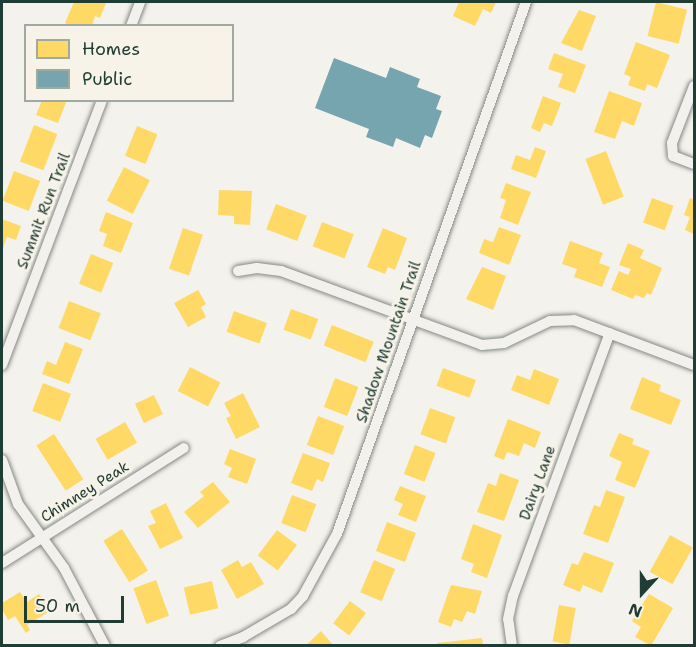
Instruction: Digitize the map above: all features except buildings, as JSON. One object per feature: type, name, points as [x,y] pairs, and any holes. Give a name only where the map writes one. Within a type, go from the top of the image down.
[{"type":"street","points":[[132,24],[140,2]]},
{"type":"street","name":"Shadow Mountain Trail","points":[[220,645],[276,619],[303,596],[337,534],[526,2]]},
{"type":"street","points":[[694,86],[672,143],[673,156],[694,164]]},
{"type":"street","name":"Summit Run Trail","points":[[2,365],[4,350],[101,102]]},
{"type":"street","points":[[238,271],[257,268],[281,272],[413,323],[482,345],[504,343],[550,321],[574,320],[694,365]]},
{"type":"street","name":"Dairy Lane","points":[[512,645],[508,619],[513,596],[610,333]]},
{"type":"street","name":"Chimney Peak","points":[[2,563],[184,448]]},
{"type":"street","points":[[2,460],[18,504],[44,536],[84,600],[105,645]]}]
